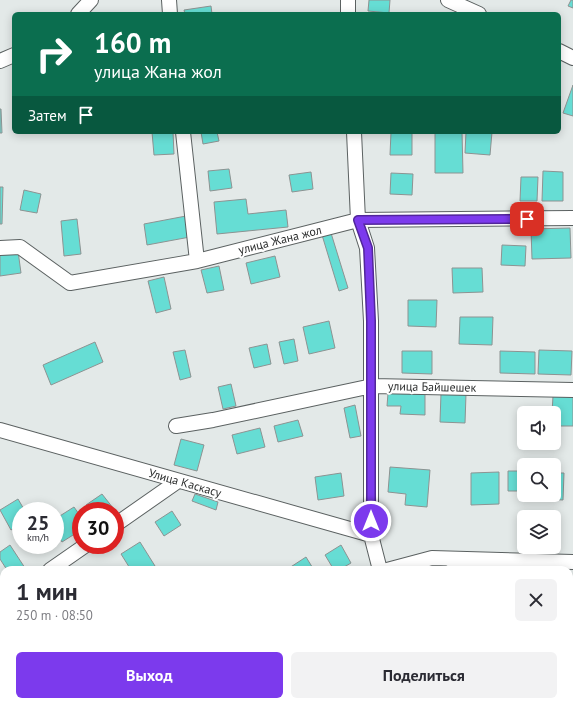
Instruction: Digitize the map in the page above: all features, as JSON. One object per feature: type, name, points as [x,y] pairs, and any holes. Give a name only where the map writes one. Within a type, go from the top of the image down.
[{"type":"street","points":[[80,12],[91,0]]},
{"type":"street","points":[[169,0],[170,12]]},
{"type":"street","points":[[348,0],[348,12]]},
{"type":"street","points":[[448,0],[475,12]]},
{"type":"street","points":[[561,52],[573,58]]},
{"type":"street","points":[[0,61],[12,56]]},
{"type":"street","points":[[183,134],[197,261]]},
{"type":"street","points":[[354,134],[358,220],[368,248],[372,386],[371,536],[379,566]]},
{"type":"street","name":"улица Жана жол","points":[[0,248],[20,247],[70,283],[197,261],[358,220],[573,218]]},
{"type":"street","name":"улица Байшешек","points":[[176,426],[212,420],[372,386],[573,390]]},
{"type":"street","name":"Улица Каскасу","points":[[0,430],[371,536]]},
{"type":"street","points":[[124,519],[178,481]]},
{"type":"street","points":[[56,566],[73,554]]},
{"type":"street","points":[[402,566],[432,558],[573,562]]},
{"type":"street","points":[[449,558],[462,566]]},
{"type":"building","points":[[369,0],[390,0],[389,12],[368,11]]},
{"type":"building","points":[[571,0],[573,0],[573,8],[568,6]]},
{"type":"building","points":[[211,6],[212,12],[184,12],[184,10]]},
{"type":"building","points":[[573,85],[573,116],[563,113]]},
{"type":"building","points":[[1,109],[2,133],[0,133]]},
{"type":"building","points":[[152,134],[173,134],[174,154],[154,155]]},
{"type":"building","points":[[201,134],[217,134],[219,141],[203,144]]},
{"type":"building","points":[[391,134],[412,134],[412,155],[390,155]]},
{"type":"building","points":[[435,134],[462,134],[463,173],[435,173]]},
{"type":"building","points":[[466,134],[492,134],[490,155],[465,153]]},
{"type":"building","points":[[229,169],[232,188],[210,191],[208,171]]},
{"type":"building","points":[[543,171],[563,172],[563,201],[542,201]]},
{"type":"building","points":[[311,172],[313,189],[292,192],[289,175]]},
{"type":"building","points":[[391,173],[413,174],[412,195],[390,194]]},
{"type":"building","points":[[521,177],[538,177],[537,201],[520,201]]},
{"type":"building","points":[[0,187],[3,187],[2,224],[0,224]]},
{"type":"building","points":[[24,190],[41,194],[37,213],[20,210]]},
{"type":"building","points":[[246,199],[248,214],[286,210],[288,227],[217,234],[214,202]]},
{"type":"building","points":[[186,216],[190,237],[147,245],[144,224]]},
{"type":"building","points":[[77,219],[81,254],[64,256],[61,221]]},
{"type":"building","points":[[570,228],[571,258],[532,259],[531,229]]},
{"type":"building","points":[[331,233],[348,288],[339,291],[322,235]]},
{"type":"building","points":[[502,245],[526,246],[525,266],[501,265]]},
{"type":"building","points":[[18,251],[21,273],[0,276],[0,253]]},
{"type":"building","points":[[275,256],[280,277],[251,284],[246,263]]},
{"type":"building","points":[[219,266],[224,290],[207,293],[201,270]]},
{"type":"building","points":[[452,268],[482,268],[483,292],[453,293]]},
{"type":"building","points":[[164,277],[171,309],[156,313],[148,281]]},
{"type":"building","points":[[408,300],[437,300],[436,327],[408,326]]},
{"type":"building","points":[[460,317],[493,317],[492,345],[459,344]]},
{"type":"building","points":[[329,321],[335,348],[309,354],[303,327]]},
{"type":"building","points":[[294,339],[298,361],[284,364],[279,342]]},
{"type":"building","points":[[95,342],[103,362],[51,385],[43,365]]},
{"type":"building","points":[[267,344],[271,364],[254,368],[249,348]]},
{"type":"building","points":[[185,350],[191,377],[180,380],[173,352]]},
{"type":"building","points":[[539,350],[572,351],[571,375],[538,374]]},
{"type":"building","points":[[402,351],[432,351],[432,374],[402,373]]},
{"type":"building","points":[[500,351],[535,352],[535,374],[500,373]]},
{"type":"building","points":[[231,384],[236,406],[223,409],[218,387]]},
{"type":"building","points":[[388,393],[425,394],[425,415],[400,414],[401,406],[387,406]]},
{"type":"building","points":[[441,393],[466,394],[465,423],[440,422]]},
{"type":"building","points":[[553,396],[573,397],[573,426],[561,426],[561,406],[552,406]]},
{"type":"building","points":[[355,405],[361,436],[350,438],[344,408]]},
{"type":"building","points":[[298,420],[303,436],[278,442],[274,426]]},
{"type":"building","points":[[260,428],[265,447],[237,454],[232,435]]},
{"type":"building","points":[[181,439],[204,445],[197,471],[174,465]]},
{"type":"building","points":[[390,467],[430,470],[427,507],[405,505],[406,494],[388,492]]},
{"type":"building","points":[[508,471],[517,471],[517,491],[508,491]]},
{"type":"building","points":[[499,472],[499,504],[471,505],[471,473]]},
{"type":"building","points":[[341,473],[344,496],[318,500],[315,477]]},
{"type":"building","points":[[561,473],[564,473],[563,500],[561,500]]},
{"type":"building","points":[[102,494],[108,502],[90,502]]},
{"type":"building","points":[[195,494],[218,502],[216,510],[192,501]]},
{"type":"building","points":[[12,503],[11,530],[0,510]]},
{"type":"building","points":[[72,508],[72,536],[64,541],[64,513]]},
{"type":"building","points":[[172,511],[181,525],[164,536],[155,522]]},
{"type":"building","points":[[140,542],[155,566],[128,566],[121,554],[124,554],[124,552]]},
{"type":"building","points":[[10,545],[12,548],[12,554],[16,554],[24,566],[4,566],[0,559],[0,552]]},
{"type":"building","points":[[341,545],[351,563],[346,566],[332,566],[325,555]]},
{"type":"building","points":[[306,557],[312,566],[292,566]]},
{"type":"route","points":[[371,521],[372,386],[368,248],[358,220],[527,219]]}]
